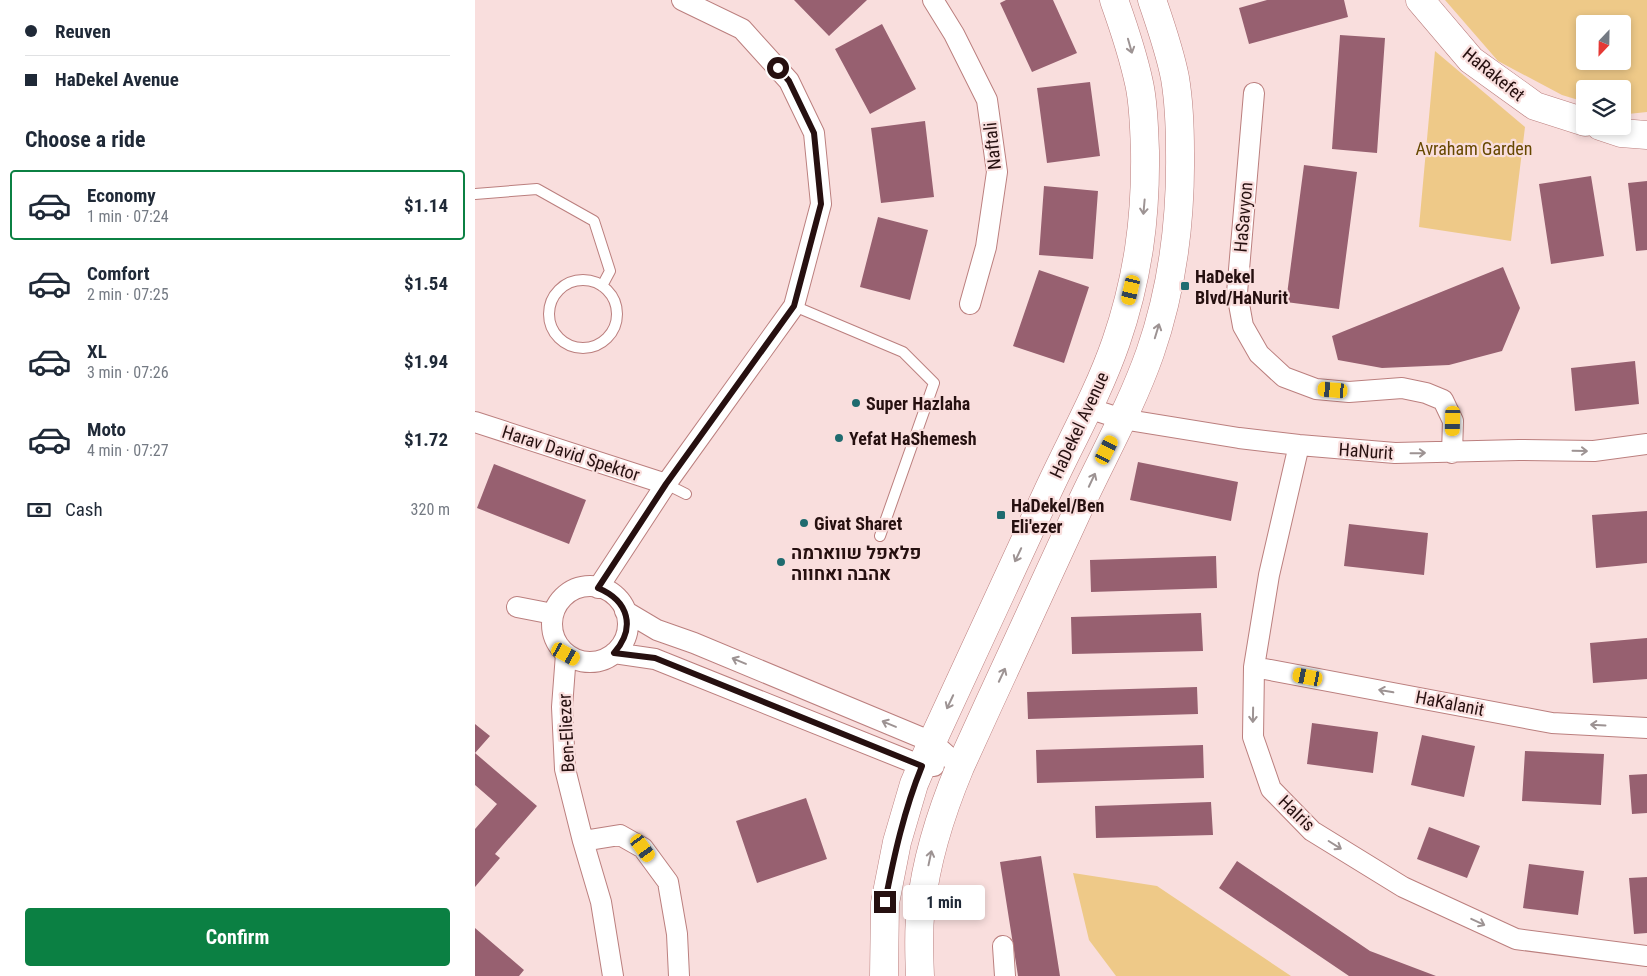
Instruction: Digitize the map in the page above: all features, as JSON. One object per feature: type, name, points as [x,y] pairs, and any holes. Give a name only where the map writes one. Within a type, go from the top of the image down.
[{"type":"main road","name":"HaDekel Avenue","points":[[884,976],[885,902],[897,842],[914,784],[1087,408],[1116,342],[1127,305],[1141,245],[1145,189],[1144,132],[1140,86],[1129,42],[1114,0]]},
{"type":"main road","name":"HaDekel Avenue","points":[[920,976],[921,907],[931,851],[948,796],[960,766],[1122,418],[1150,354],[1162,314],[1176,250],[1181,190],[1180,130],[1175,79],[1163,32],[1152,0]]},
{"type":"main road","name":"HaRakefet","points":[[1420,0],[1471,60],[1535,106],[1576,119]]},
{"type":"main road","points":[[1631,134],[1647,135]]},
{"type":"street","points":[[598,588],[666,484],[794,306],[821,204],[814,133],[789,81],[743,29],[682,0]]},
{"type":"street","name":"Naftali","points":[[933,0],[954,34],[987,100],[997,172],[986,248],[970,304]]},
{"type":"street","name":"HaSavyon","points":[[1254,93],[1237,293],[1243,326],[1259,354],[1284,377],[1316,389],[1349,392],[1402,388],[1426,393],[1443,400],[1453,421],[1452,453]]},
{"type":"street","name":"HaNurit","points":[[1087,408],[1122,418],[1299,446],[1395,454],[1519,450],[1594,451],[1647,444]]},
{"type":"street","name":"Harav David Spektor","points":[[475,422],[666,484]]},
{"type":"street","name":"HaIris","points":[[1299,446],[1269,575],[1254,667],[1253,737],[1271,789],[1312,831],[1403,887],[1516,939],[1647,956]]},
{"type":"street","points":[[587,587],[610,592],[619,601],[625,612],[627,634],[622,644],[614,653],[598,661],[576,660],[566,654],[554,636],[553,614],[562,600],[576,589],[587,587]]},
{"type":"street","points":[[517,606],[553,614]]},
{"type":"street","points":[[625,612],[657,630],[695,643],[927,754]]},
{"type":"street","points":[[614,653],[655,658],[960,766]]},
{"type":"street","name":"Ben-Eliezer","points":[[566,654],[562,707],[565,769],[601,902],[613,976]]},
{"type":"street","name":"HaKalanit","points":[[1254,667],[1552,723],[1647,728]]},
{"type":"street","points":[[583,841],[620,835],[643,848],[668,882],[677,934],[679,976]]},
{"type":"street","points":[[1003,946],[1005,976]]},
{"type":"lane","points":[[475,194],[537,189],[593,221],[610,271],[602,286]]},
{"type":"lane","points":[[585,280],[602,286],[615,300],[618,312],[617,325],[611,336],[601,344],[589,348],[575,348],[562,342],[553,330],[549,317],[551,302],[558,290],[570,282],[585,280]]},
{"type":"lane","points":[[794,306],[903,352],[933,383],[880,536]]},
{"type":"lane","points":[[666,484],[686,494]]},
{"type":"green space","points":[[1445,0],[1647,0],[1647,112],[1631,114],[1631,80],[1576,80],[1576,99],[1562,95],[1498,61]]},
{"type":"green space","name":"Avraham Garden","points":[[1435,51],[1525,127],[1511,241],[1419,227]]},
{"type":"green space","points":[[1073,873],[1157,886],[1291,976],[1116,976],[1089,940]]},
{"type":"building","points":[[794,0],[867,0],[829,36]]},
{"type":"building","points":[[1006,0],[1053,0],[1077,53],[1032,72],[1000,3]]},
{"type":"building","points":[[1267,0],[1344,0],[1348,17],[1249,44],[1239,8]]},
{"type":"building","points":[[882,24],[916,89],[870,114],[835,49]]},
{"type":"building","points":[[1340,35],[1385,38],[1377,153],[1332,149]]},
{"type":"building","points":[[1090,82],[1100,156],[1047,163],[1037,88]]},
{"type":"building","points":[[925,121],[934,197],[881,203],[871,128]]},
{"type":"building","points":[[1304,165],[1357,172],[1339,309],[1286,302]]},
{"type":"building","points":[[1591,176],[1604,256],[1551,264],[1539,184]]},
{"type":"building","points":[[1647,181],[1647,250],[1636,251],[1628,183]]},
{"type":"building","points":[[1044,186],[1098,191],[1093,259],[1039,255]]},
{"type":"building","points":[[878,217],[928,230],[910,300],[860,287]]},
{"type":"building","points":[[1503,267],[1520,308],[1502,351],[1449,365],[1382,368],[1338,360],[1332,336]]},
{"type":"building","points":[[1039,270],[1089,287],[1064,363],[1013,346]]},
{"type":"building","points":[[1635,361],[1639,404],[1575,411],[1571,368]]},
{"type":"building","points":[[1138,462],[1238,482],[1231,521],[1130,500]]},
{"type":"building","points":[[494,464],[586,500],[569,544],[477,508]]},
{"type":"building","points":[[1647,511],[1647,563],[1596,568],[1592,515]]},
{"type":"building","points":[[1349,524],[1428,533],[1424,575],[1344,566]]},
{"type":"building","points":[[1216,556],[1217,588],[1091,592],[1090,560]]},
{"type":"building","points":[[1201,613],[1203,651],[1072,654],[1071,617]]},
{"type":"building","points":[[1647,638],[1647,679],[1593,683],[1590,643]]},
{"type":"building","points":[[1197,687],[1198,714],[1028,719],[1027,692]]},
{"type":"building","points":[[1312,723],[1378,732],[1373,773],[1307,764]]},
{"type":"building","points":[[475,724],[490,736],[475,753]]},
{"type":"building","points":[[1422,735],[1475,746],[1464,797],[1411,785]]},
{"type":"building","points":[[1203,745],[1204,778],[1037,783],[1036,750]]},
{"type":"building","points":[[1525,751],[1604,754],[1601,805],[1522,801]]},
{"type":"building","points":[[475,753],[537,806],[495,854],[500,858],[475,887],[475,829],[497,804],[475,785]]},
{"type":"building","points":[[1647,774],[1647,813],[1632,814],[1629,775]]},
{"type":"building","points":[[806,798],[827,859],[757,883],[736,821]]},
{"type":"building","points":[[1211,802],[1213,835],[1096,838],[1095,806]]},
{"type":"building","points":[[1429,827],[1480,846],[1467,878],[1417,859]]},
{"type":"building","points":[[1041,856],[1060,976],[1018,976],[1000,862]]},
{"type":"building","points":[[1237,861],[1370,951],[1436,976],[1349,976],[1219,888]]},
{"type":"building","points":[[1529,864],[1584,871],[1578,915],[1523,908]]},
{"type":"building","points":[[1647,877],[1647,933],[1634,934],[1629,878]]},
{"type":"building","points":[[475,928],[524,970],[519,976],[475,976]]},
{"type":"place","name":"HaDekel Blvd/HaNurit","points":[[1185,286]]},
{"type":"place","name":"Super Hazlaha","points":[[856,403]]},
{"type":"place","name":"Yefat HaShemesh","points":[[839,438]]},
{"type":"place","name":"HaDekel/Ben Eli'ezer","points":[[1001,515]]},
{"type":"place","name":"Givat Sharet","points":[[804,523]]},
{"type":"place","name":"פלאפל שווארמה אהבה ואחווה","points":[[781,562]]},
{"type":"route","points":[[778,68],[789,81],[814,133],[821,204],[794,306],[666,484],[598,588],[610,592],[619,601],[625,612],[627,634],[622,644],[614,653],[655,658],[922,766],[914,784],[897,842],[885,902]]}]
